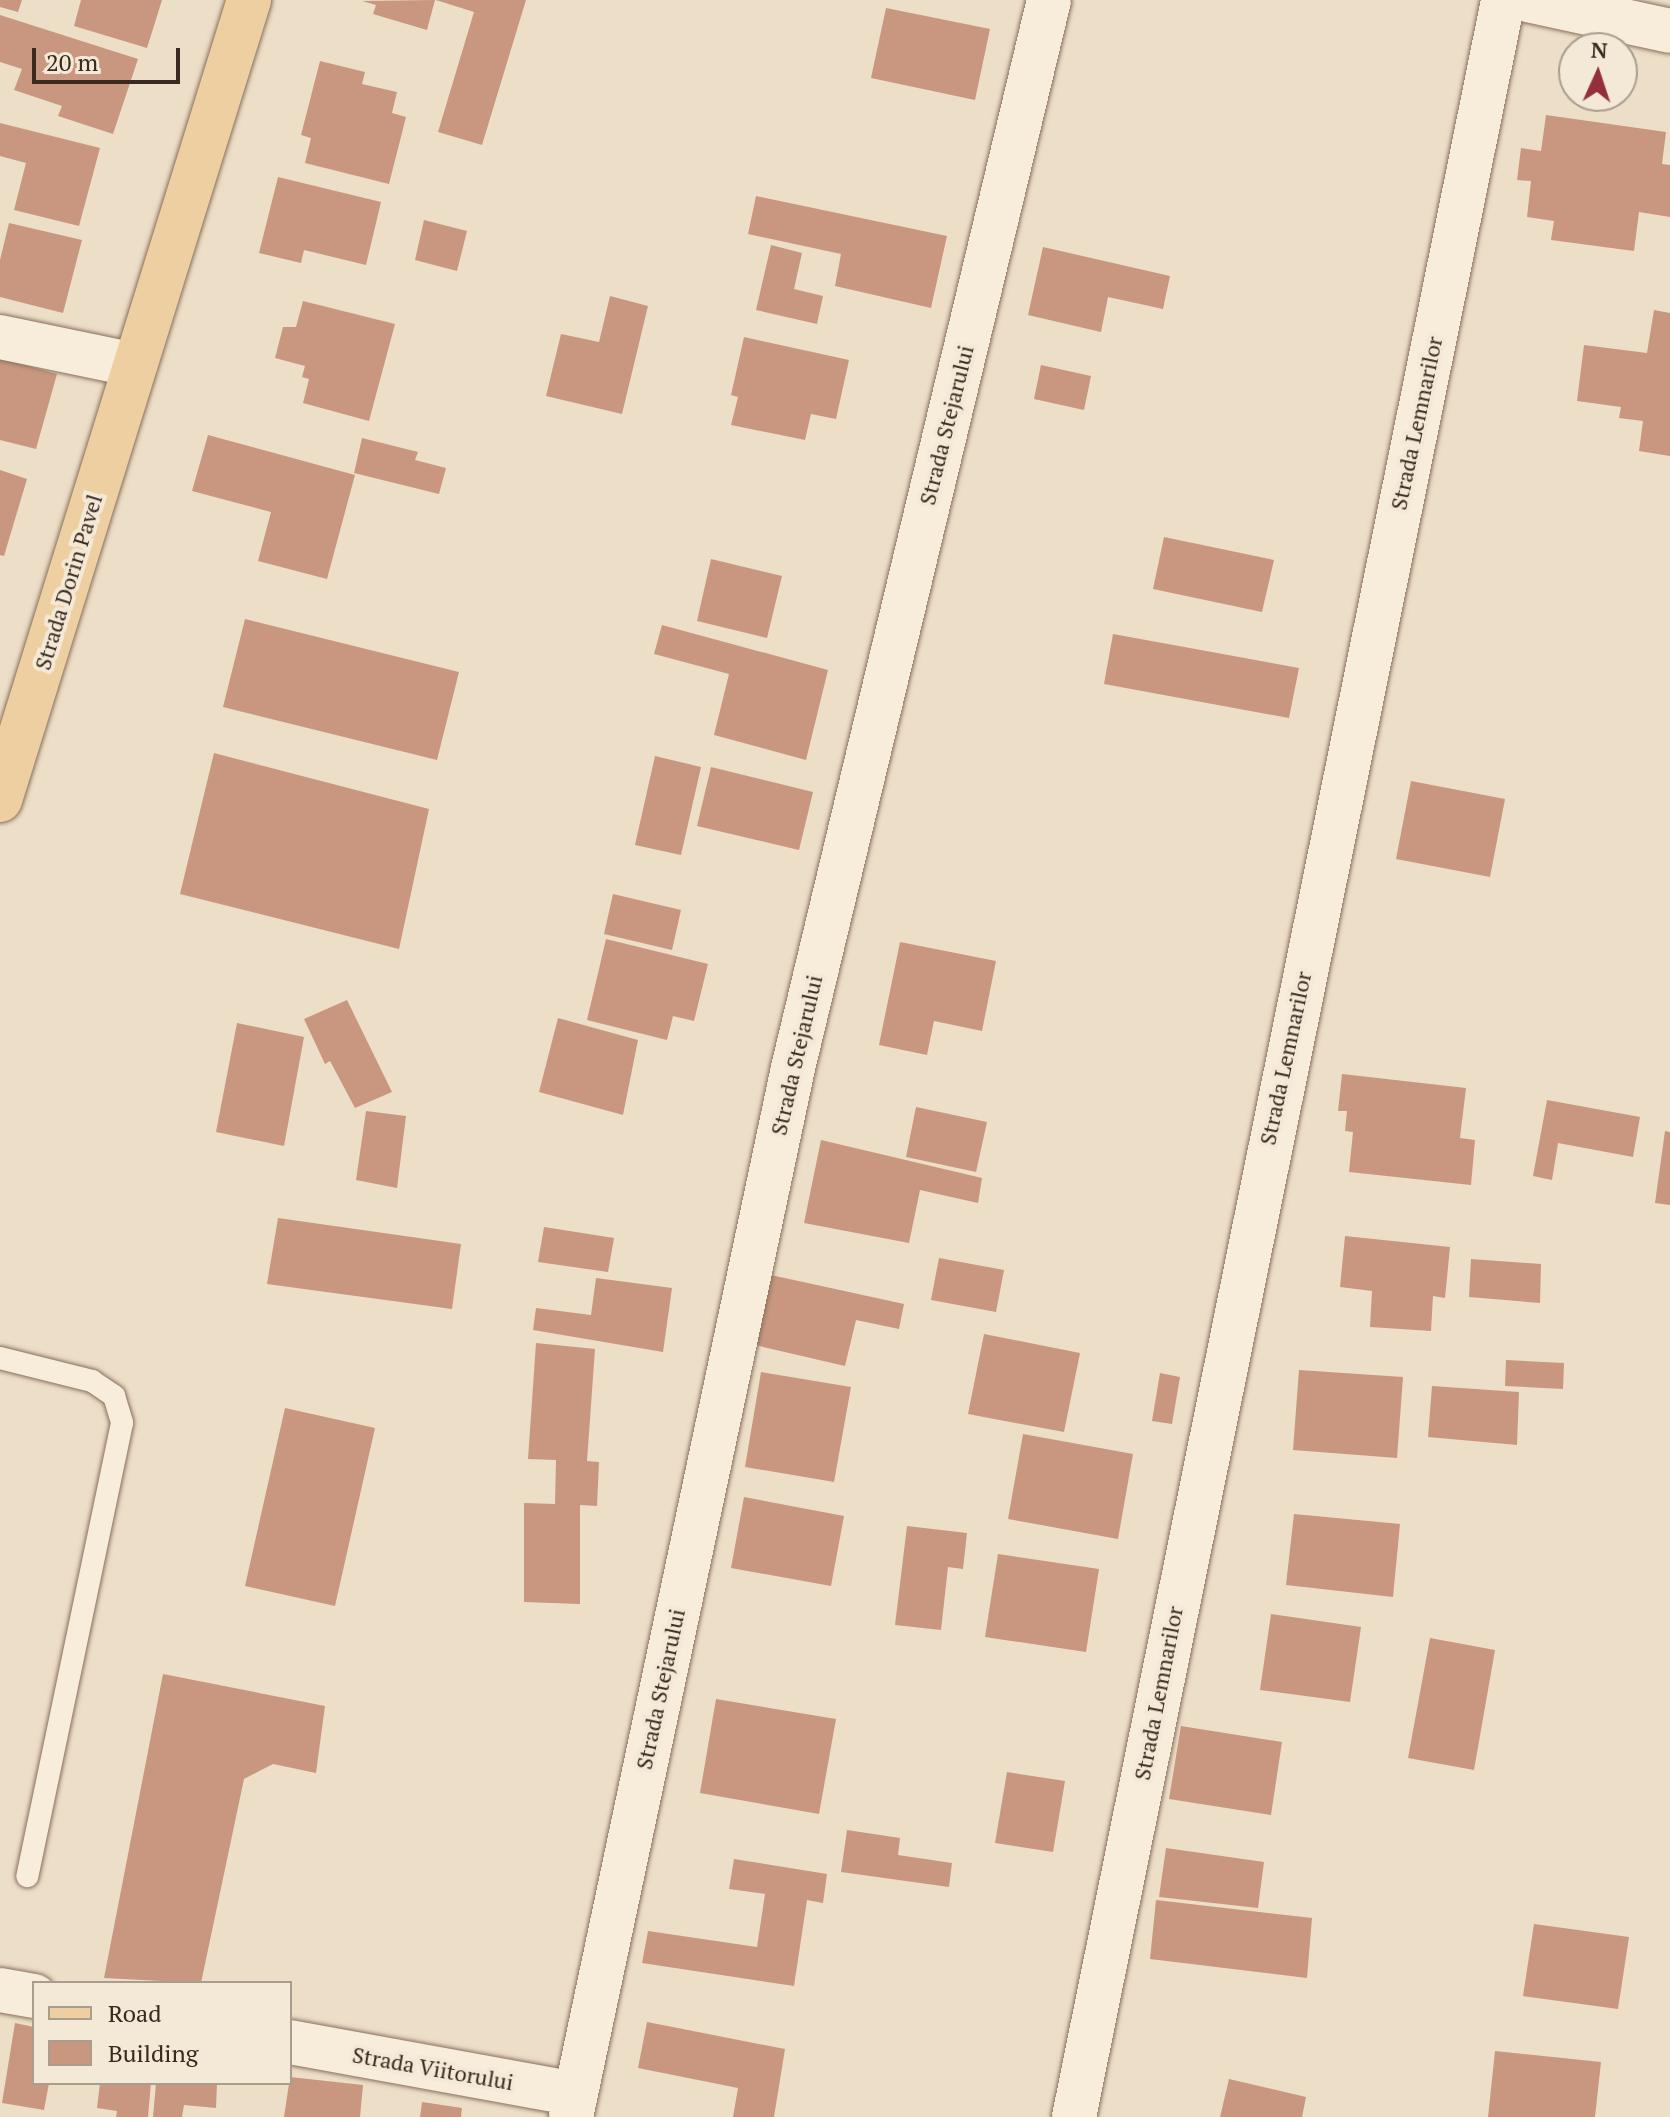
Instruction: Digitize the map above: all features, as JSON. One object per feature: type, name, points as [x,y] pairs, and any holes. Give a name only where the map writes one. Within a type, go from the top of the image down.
[{"type":"main road","name":"Strada Dorin Pavel","points":[[0,800],[249,0]]},
{"type":"street","name":"Strada Stejarului","points":[[573,2106],[793,1068],[1049,0]]},
{"type":"street","name":"Strada Lemnarilor","points":[[1074,2117],[1503,0]]},
{"type":"street","points":[[1527,0],[1670,31]]},
{"type":"street","points":[[0,337],[135,365]]},
{"type":"street","points":[[0,1990],[32,1996]]},
{"type":"street","name":"Strada Viitorului","points":[[292,2042],[573,2106]]},
{"type":"lane","points":[[0,1358],[92,1381],[114,1396],[122,1423],[27,1876]]},
{"type":"building","points":[[0,0],[22,0],[18,12],[0,7]]},
{"type":"building","points":[[81,0],[162,0],[147,48],[74,26]]},
{"type":"building","points":[[435,0],[427,30],[373,14],[376,5],[362,1]]},
{"type":"building","points":[[436,0],[526,0],[482,145],[438,132],[474,12]]},
{"type":"building","points":[[886,8],[990,29],[975,100],[871,78]]},
{"type":"building","points":[[0,15],[138,59],[113,134],[58,116],[62,106],[14,90],[22,69],[0,62]]},
{"type":"building","points":[[320,61],[365,72],[362,84],[397,92],[392,113],[406,117],[389,184],[305,163],[311,138],[301,135]]},
{"type":"building","points":[[1546,115],[1666,132],[1662,164],[1670,165],[1670,217],[1639,212],[1634,251],[1551,240],[1554,221],[1527,217],[1531,181],[1517,180],[1521,148],[1541,151]]},
{"type":"building","points":[[0,123],[100,148],[79,226],[14,210],[26,163],[0,156]]},
{"type":"building","points":[[278,177],[381,202],[366,265],[304,250],[301,263],[259,253]]},
{"type":"building","points":[[756,196],[947,236],[931,308],[835,286],[841,254],[748,234]]},
{"type":"building","points":[[424,220],[467,231],[457,271],[415,260]]},
{"type":"building","points":[[9,223],[82,240],[63,313],[0,297],[0,260]]},
{"type":"building","points":[[771,245],[802,253],[794,289],[823,296],[817,324],[756,310]]},
{"type":"building","points":[[1043,247],[1170,276],[1163,309],[1108,297],[1101,332],[1028,315]]},
{"type":"building","points":[[610,296],[648,306],[622,414],[546,396],[561,334],[599,342]]},
{"type":"building","points":[[303,301],[395,324],[369,421],[303,403],[309,379],[302,377],[305,366],[275,358],[283,327],[296,327]]},
{"type":"building","points":[[1654,310],[1670,313],[1670,456],[1639,451],[1643,421],[1619,418],[1621,407],[1577,401],[1584,345],[1647,353]]},
{"type":"building","points":[[744,337],[849,360],[836,419],[811,414],[805,440],[731,425],[738,397],[731,395]]},
{"type":"building","points":[[0,358],[57,374],[36,449],[0,440]]},
{"type":"building","points":[[1041,365],[1091,376],[1084,410],[1034,399]]},
{"type":"building","points":[[208,435],[355,475],[327,579],[258,561],[271,512],[192,491]]},
{"type":"building","points":[[362,438],[418,452],[415,460],[446,468],[439,494],[354,473]]},
{"type":"building","points":[[0,470],[27,479],[4,556],[0,555]]},
{"type":"building","points":[[1164,537],[1274,560],[1262,612],[1153,589]]},
{"type":"building","points":[[711,559],[782,576],[767,638],[697,621]]},
{"type":"building","points":[[245,619],[459,672],[437,760],[223,707]]},
{"type":"building","points":[[662,625],[828,670],[806,760],[714,735],[729,674],[654,654]]},
{"type":"building","points":[[1113,634],[1299,668],[1289,718],[1104,684]]},
{"type":"building","points":[[214,753],[429,809],[399,949],[180,894]]},
{"type":"building","points":[[655,756],[701,767],[681,855],[635,845]]},
{"type":"building","points":[[711,767],[813,792],[799,850],[697,826]]},
{"type":"building","points":[[1411,781],[1505,799],[1490,877],[1396,859]]},
{"type":"building","points":[[613,894],[681,910],[672,950],[604,934]]},
{"type":"building","points":[[606,939],[708,964],[694,1021],[673,1016],[667,1040],[587,1020]]},
{"type":"building","points":[[900,942],[996,961],[982,1031],[934,1021],[927,1055],[879,1045]]},
{"type":"building","points":[[347,1000],[392,1092],[355,1108],[330,1061],[325,1064],[304,1019]]},
{"type":"building","points":[[558,1018],[638,1040],[623,1115],[539,1092]]},
{"type":"building","points":[[237,1023],[304,1037],[284,1146],[216,1132]]},
{"type":"building","points":[[1342,1074],[1466,1088],[1460,1138],[1475,1140],[1471,1185],[1349,1172],[1353,1132],[1345,1131],[1347,1111],[1338,1111]]},
{"type":"building","points":[[1547,1100],[1640,1117],[1633,1157],[1558,1143],[1552,1180],[1533,1176]]},
{"type":"building","points":[[916,1107],[987,1122],[976,1172],[906,1157]]},
{"type":"building","points":[[366,1111],[406,1116],[397,1188],[356,1180]]},
{"type":"building","points":[[1665,1131],[1670,1132],[1670,1205],[1655,1203]]},
{"type":"building","points":[[821,1140],[982,1178],[978,1203],[920,1190],[909,1243],[804,1223]]},
{"type":"building","points":[[278,1218],[461,1244],[452,1309],[267,1284]]},
{"type":"building","points":[[544,1227],[614,1238],[608,1272],[538,1262]]},
{"type":"building","points":[[1345,1236],[1450,1247],[1445,1298],[1433,1296],[1431,1331],[1370,1327],[1372,1291],[1340,1287]]},
{"type":"building","points":[[939,1258],[1004,1270],[996,1312],[931,1300]]},
{"type":"building","points":[[1471,1259],[1541,1264],[1540,1303],[1469,1297]]},
{"type":"building","points":[[771,1275],[904,1304],[899,1329],[856,1320],[845,1366],[755,1345]]},
{"type":"building","points":[[596,1278],[672,1288],[663,1352],[533,1330],[536,1308],[591,1315]]},
{"type":"building","points":[[984,1334],[1080,1353],[1064,1432],[968,1414]]},
{"type":"building","points":[[536,1343],[595,1349],[587,1461],[599,1462],[597,1506],[580,1505],[580,1604],[524,1602],[524,1503],[555,1504],[556,1460],[528,1459]]},
{"type":"building","points":[[1506,1360],[1564,1363],[1563,1389],[1505,1386]]},
{"type":"building","points":[[1299,1370],[1403,1377],[1397,1458],[1293,1450]]},
{"type":"building","points":[[761,1372],[851,1387],[834,1482],[745,1467]]},
{"type":"building","points":[[1160,1373],[1180,1377],[1172,1424],[1152,1421]]},
{"type":"building","points":[[1432,1386],[1519,1392],[1517,1445],[1428,1437]]},
{"type":"building","points":[[285,1408],[375,1428],[335,1606],[245,1586]]},
{"type":"building","points":[[1023,1434],[1133,1454],[1118,1539],[1008,1519]]},
{"type":"building","points":[[744,1497],[844,1516],[831,1586],[731,1568]]},
{"type":"building","points":[[1294,1514],[1400,1524],[1393,1597],[1286,1585]]},
{"type":"building","points":[[907,1526],[967,1533],[963,1569],[948,1567],[941,1630],[895,1625]]},
{"type":"building","points":[[998,1554],[1099,1569],[1086,1652],[985,1637]]},
{"type":"building","points":[[1271,1614],[1361,1627],[1350,1702],[1260,1690]]},
{"type":"building","points":[[1430,1638],[1495,1650],[1474,1770],[1408,1758]]},
{"type":"building","points":[[163,1674],[325,1706],[316,1773],[273,1764],[244,1779],[201,1981],[104,1978]]},
{"type":"building","points":[[716,1699],[836,1719],[819,1814],[700,1793]]},
{"type":"building","points":[[1181,1726],[1282,1742],[1271,1815],[1169,1799]]},
{"type":"building","points":[[1007,1772],[1065,1781],[1053,1852],[995,1843]]},
{"type":"building","points":[[847,1830],[900,1838],[898,1855],[952,1863],[949,1887],[841,1872]]},
{"type":"building","points":[[1166,1848],[1264,1862],[1258,1908],[1159,1897]]},
{"type":"building","points":[[734,1859],[827,1874],[823,1903],[807,1900],[794,1986],[642,1963],[648,1931],[757,1947],[765,1894],[729,1889]]},
{"type":"building","points":[[1156,1900],[1312,1918],[1307,1978],[1150,1959]]},
{"type":"building","points":[[1534,1924],[1629,1937],[1618,2009],[1523,1996]]},
{"type":"building","points":[[647,2022],[785,2049],[774,2117],[733,2117],[738,2088],[638,2068]]},
{"type":"building","points":[[15,2023],[32,2027],[32,2085],[49,2085],[44,2110],[2,2103]]},
{"type":"building","points":[[1495,2051],[1601,2062],[1595,2117],[1488,2117]]},
{"type":"building","points":[[292,2077],[363,2085],[360,2117],[284,2117]]},
{"type":"building","points":[[1229,2079],[1306,2097],[1302,2117],[1220,2117]]},
{"type":"building","points":[[100,2085],[151,2085],[148,2117],[116,2117],[117,2111],[97,2108]]},
{"type":"building","points":[[156,2085],[217,2085],[216,2108],[184,2105],[182,2117],[153,2117]]},
{"type":"building","points":[[422,2102],[462,2108],[461,2117],[420,2117]]}]
